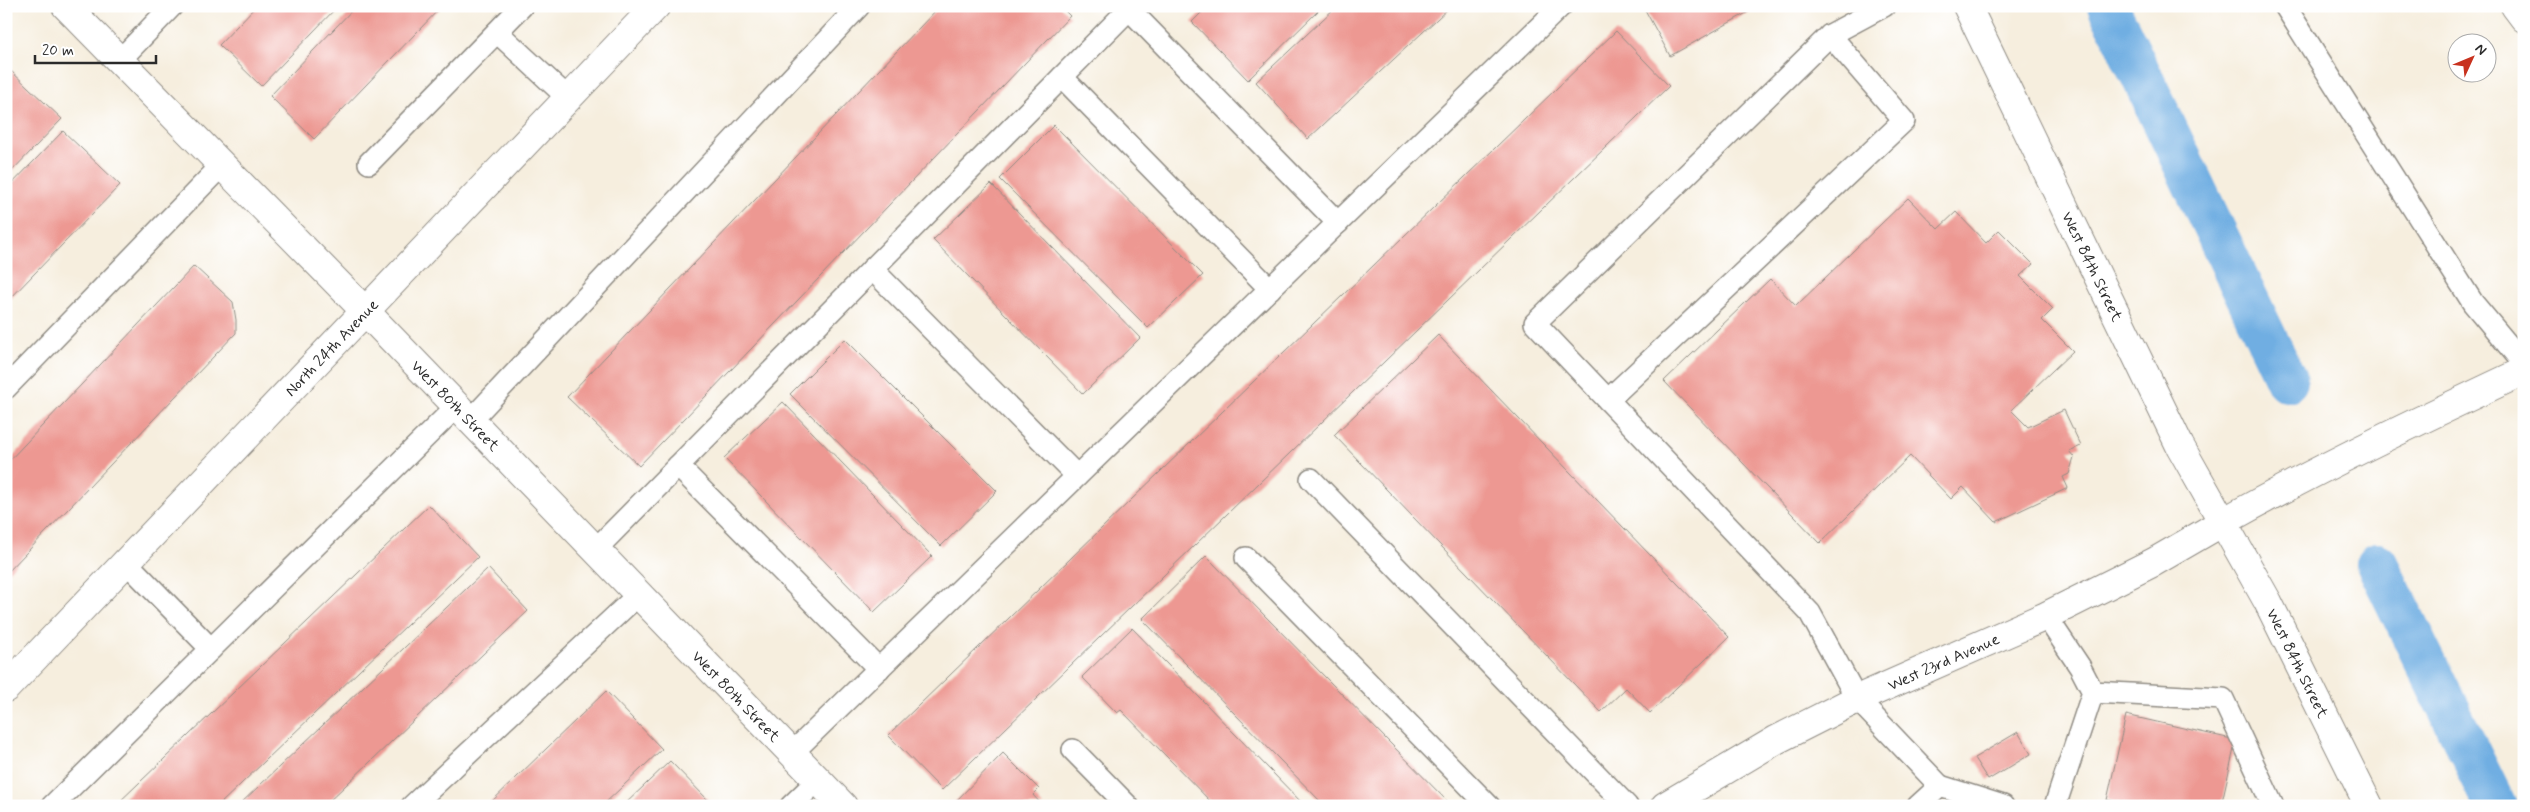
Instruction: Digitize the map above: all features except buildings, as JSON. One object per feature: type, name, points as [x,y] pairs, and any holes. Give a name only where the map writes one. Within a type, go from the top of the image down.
[{"type":"main road","name":"West 80th Street","points":[[66,6],[365,311],[843,806]]},
{"type":"main road","name":"North 24th Avenue","points":[[6,688],[656,6]]},
{"type":"main road","name":"West 84th Street","points":[[1966,6],[2180,446],[2268,602],[2369,806]]},
{"type":"main road","points":[[2515,6],[2524,18]]},
{"type":"main road","points":[[2223,522],[2365,446],[2524,371]]},
{"type":"main road","name":"West 23rd Avenue","points":[[1665,806],[1776,740],[1857,699],[2046,616],[2154,562],[2223,522]]},
{"type":"lane","points":[[119,61],[172,6]]},
{"type":"lane","points":[[368,163],[522,6]]},
{"type":"lane","points":[[52,806],[211,649],[464,413],[859,6]]},
{"type":"lane","points":[[792,753],[1561,6]]},
{"type":"lane","points":[[1884,6],[1830,35],[1535,323],[1810,613],[1857,699],[1940,786],[2003,806]]},
{"type":"lane","points":[[2285,6],[2472,303],[2524,364]]},
{"type":"lane","points":[[596,549],[1129,7],[1338,223]]},
{"type":"lane","points":[[497,32],[568,98]]},
{"type":"lane","points":[[1608,400],[1904,121],[1830,35]]},
{"type":"lane","points":[[1062,77],[1270,289]]},
{"type":"lane","points":[[6,388],[222,166]]},
{"type":"lane","points":[[872,269],[1077,476]]},
{"type":"lane","points":[[678,466],[879,669]]},
{"type":"lane","points":[[1311,479],[1627,806]]},
{"type":"lane","points":[[1246,558],[1490,806]]},
{"type":"lane","points":[[126,562],[211,649]]},
{"type":"lane","points":[[412,806],[639,594]]},
{"type":"lane","points":[[2046,616],[2080,666],[2093,692],[2055,806]]},
{"type":"lane","points":[[2093,692],[2223,699],[2273,806]]},
{"type":"lane","points":[[1073,750],[1128,806]]},
{"type":"lane","points":[[791,806],[818,780]]},
{"type":"lane","points":[[1918,806],[1940,786]]},
{"type":"waterway","points":[[2108,6],[2287,381]]},
{"type":"waterway","points":[[2377,564],[2496,806]]}]
